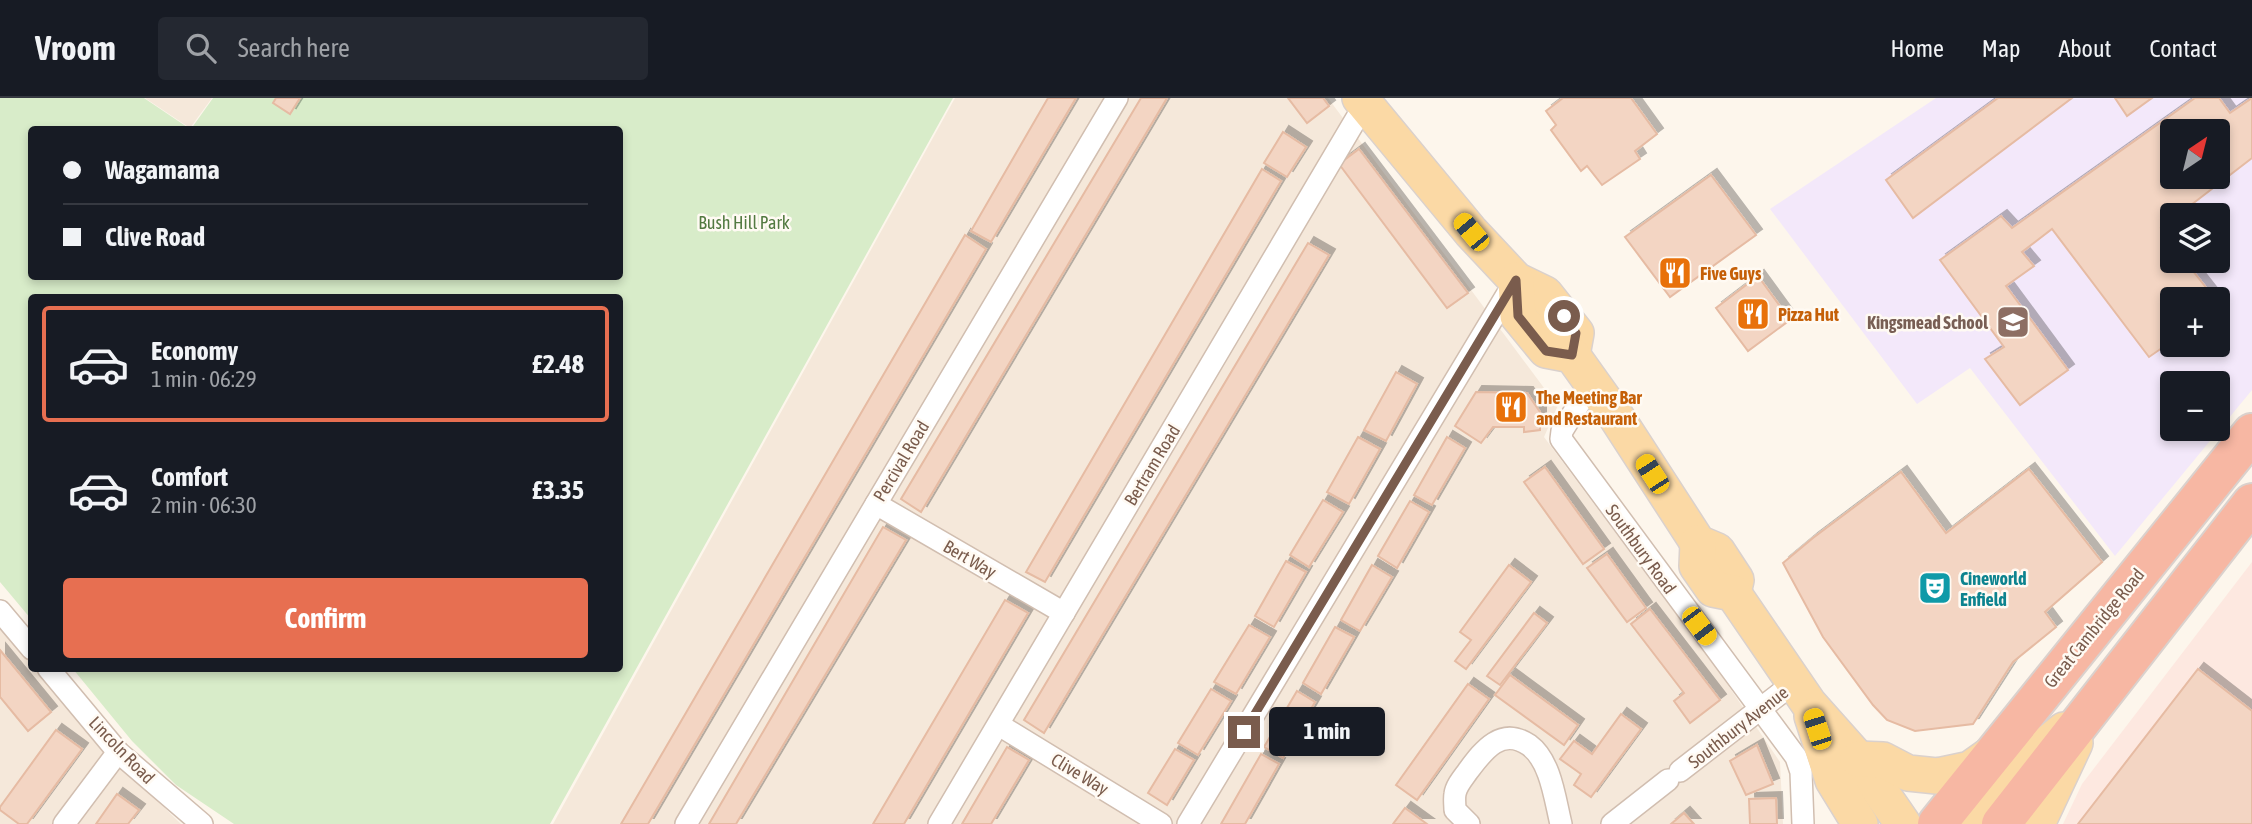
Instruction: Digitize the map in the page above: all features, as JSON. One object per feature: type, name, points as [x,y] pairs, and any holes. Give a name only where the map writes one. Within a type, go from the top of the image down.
[{"type":"highway","name":"Great Cambridge Road","points":[[1937,824],[2252,433]]},
{"type":"highway","points":[[2001,824],[2252,503]]},
{"type":"main road","points":[[1364,104],[1471,232],[1516,280],[1545,294],[1564,316],[1576,333],[1572,355],[1698,543],[1717,551],[1736,580],[1733,593],[1802,693],[1858,758],[1903,824]]},
{"type":"main road","points":[[1802,693],[1833,780],[1853,819]]},
{"type":"main road","points":[[1973,824],[2020,766],[2092,708]]},
{"type":"main road","points":[[2037,824],[2092,708]]},
{"type":"main road","points":[[1858,758],[1883,760],[1908,773],[1937,776],[1970,769],[1994,752]]},
{"type":"street","name":"Percival Road","points":[[686,824],[1117,98]]},
{"type":"street","name":"Bertram Road","points":[[939,824],[1364,104]]},
{"type":"street","points":[[1188,824],[1516,280]]},
{"type":"street","name":"Southbury Road","points":[[1592,383],[1562,431],[1561,439],[1796,757],[1801,772],[1803,824]]},
{"type":"street","name":"Bert Way","points":[[876,504],[1064,613]]},
{"type":"street","points":[[0,611],[28,644]]},
{"type":"street","name":"Lincoln Road","points":[[51,672],[118,752],[202,824]]},
{"type":"street","name":"Southbury Avenue","points":[[1612,824],[1761,708],[1802,693]]},
{"type":"street","name":"Clive Way","points":[[999,725],[1161,824]]},
{"type":"street","points":[[1469,824],[1455,810],[1455,792],[1486,747],[1515,738],[1530,746],[1543,761],[1561,824]]},
{"type":"street","points":[[64,824],[118,752]]},
{"type":"shaded area","points":[[145,98],[212,98],[191,126],[187,126]]},
{"type":"shaded area","points":[[955,98],[1328,98],[1556,404],[1559,403],[1544,437],[1719,672],[1780,762],[1783,824],[553,824]]},
{"type":"shaded area","name":"Kingsmead School","points":[[1936,98],[2252,98],[2252,390],[2230,417],[2230,371],[2160,371],[2160,441],[2210,441],[2115,556],[1970,368],[1917,404],[1770,209]]},
{"type":"shaded area","points":[[2252,562],[2252,824],[2063,824],[2082,784]]},
{"type":"shaded area","points":[[0,626],[28,659],[28,672],[40,672],[118,763],[181,824],[0,824]]},
{"type":"green space","name":"Bush Hill Park","points":[[0,98],[144,98],[186,126],[28,126],[28,280],[623,280],[623,126],[193,126],[213,98],[953,98],[550,824],[234,824],[176,785],[132,741],[75,672],[623,672],[623,294],[28,294],[28,615],[0,582]]},
{"type":"building","points":[[276,98],[300,98],[290,114],[273,103]]},
{"type":"building","points":[[1048,98],[1076,98],[991,242],[971,231]]},
{"type":"building","points":[[1141,98],[1167,98],[921,512],[901,499]]},
{"type":"building","points":[[1288,98],[1323,98],[1329,106],[1307,123]]},
{"type":"building","points":[[1563,98],[1631,98],[1657,134],[1635,151],[1640,159],[1602,185],[1587,166],[1581,171],[1551,130],[1556,125],[1546,111]]},
{"type":"building","points":[[1998,98],[2072,98],[1913,218],[1886,180]]},
{"type":"building","points":[[2115,98],[2152,98],[2127,116]]},
{"type":"building","points":[[2195,98],[2219,98],[2230,113],[2252,98],[2252,158],[2230,175],[2230,119],[2165,119]]},
{"type":"building","points":[[2160,123],[2160,189],[2212,189],[2194,203],[2160,203],[2160,273],[2194,273],[2206,287],[2160,287],[2160,349],[2149,357],[2052,229],[2022,252],[2034,266],[2006,286],[2068,370],[2020,405],[1985,359],[2004,347],[1940,260],[2001,216],[2012,228]]},
{"type":"building","points":[[1283,132],[1306,147],[1287,177],[1264,163]]},
{"type":"building","points":[[1359,149],[1468,293],[1447,308],[1339,164]]},
{"type":"building","points":[[1262,169],[1281,181],[1045,582],[1026,572]]},
{"type":"building","points":[[1711,175],[1756,235],[1670,297],[1625,237]]},
{"type":"building","points":[[965,235],[986,249],[648,824],[621,824]]},
{"type":"building","points":[[1308,243],[1329,255],[1044,733],[1024,720]]},
{"type":"building","name":"Pizza Hut","points":[[1758,276],[1790,320],[1748,351],[1716,308]]},
{"type":"building","points":[[1396,372],[1417,384],[1386,441],[1364,430]]},
{"type":"building","points":[[1476,392],[1527,393],[1540,412],[1540,430],[1524,432],[1524,427],[1493,427],[1481,443],[1455,426]]},
{"type":"building","points":[[1358,437],[1380,449],[1349,504],[1327,492]]},
{"type":"building","points":[[1447,437],[1465,448],[1432,505],[1414,495]]},
{"type":"building","points":[[1545,467],[1604,549],[1583,564],[1524,482]]},
{"type":"building","name":"Cineworld Enfield","points":[[2029,469],[2102,562],[2045,612],[2056,627],[2013,662],[1973,724],[1915,731],[1887,720],[1823,637],[1783,563],[1901,472],[1946,533]]},
{"type":"building","points":[[1323,500],[1343,512],[1309,567],[1290,555]]},
{"type":"building","points":[[1410,501],[1429,512],[1397,568],[1378,556]]},
{"type":"building","points":[[883,527],[906,540],[736,824],[709,824]]},
{"type":"building","points":[[1607,554],[1646,608],[1627,622],[1587,568]]},
{"type":"building","points":[[1286,561],[1306,572],[1274,627],[1255,616]]},
{"type":"building","points":[[1372,565],[1392,577],[1360,631],[1341,620]]},
{"type":"building","points":[[1509,565],[1531,582],[1466,669],[1455,661],[1471,640],[1460,632]]},
{"type":"building","points":[[1005,600],[1028,613],[904,824],[873,824]]},
{"type":"building","points":[[1650,609],[1720,700],[1690,723],[1674,701],[1684,693],[1631,624]]},
{"type":"building","points":[[1534,613],[1547,623],[1500,685],[1487,676]]},
{"type":"building","points":[[1249,625],[1270,637],[1236,694],[1214,682]]},
{"type":"building","points":[[1335,627],[1354,637],[1321,694],[1303,683]]},
{"type":"building","points":[[0,650],[51,712],[28,731],[0,697]]},
{"type":"building","points":[[2198,669],[2252,711],[2252,824],[2078,824]]},
{"type":"building","points":[[1510,675],[1578,725],[1564,745],[1495,695]]},
{"type":"building","points":[[1468,684],[1489,699],[1417,800],[1396,785]]},
{"type":"building","points":[[1211,689],[1231,701],[1198,755],[1178,743]]},
{"type":"building","points":[[1297,691],[1315,702],[1283,758],[1264,747]]},
{"type":"building","points":[[1621,714],[1641,729],[1591,797],[1574,785],[1581,774],[1560,759],[1574,741],[1592,754]]},
{"type":"building","points":[[56,730],[82,749],[27,824],[19,824],[0,810],[0,807]]},
{"type":"building","points":[[1757,745],[1773,784],[1746,795],[1730,761]]},
{"type":"building","points":[[1007,747],[1029,760],[991,824],[962,824]]},
{"type":"building","points":[[1175,749],[1194,760],[1167,805],[1148,793]]},
{"type":"building","points":[[1261,754],[1279,764],[1245,824],[1221,824]]},
{"type":"building","points":[[117,794],[139,810],[128,824],[96,824]]},
{"type":"building","points":[[1776,798],[1777,824],[1750,824],[1749,799]]},
{"type":"building","points":[[1405,808],[1427,824],[1393,824]]},
{"type":"building","points":[[1684,813],[1694,824],[1671,824]]},
{"type":"place","name":"Five Guys","points":[[1675,273]]},
{"type":"place","name":"Pizza Hut","points":[[1753,314]]},
{"type":"place","name":"Kingsmead School","points":[[2013,322]]},
{"type":"place","name":"The Meeting Bar and Restaurant","points":[[1511,407]]},
{"type":"place","name":"Cineworld Enfield","points":[[1935,588]]},
{"type":"route","points":[[1244,732],[1516,280],[1518,316],[1546,351],[1572,355],[1576,333],[1564,316]]}]
